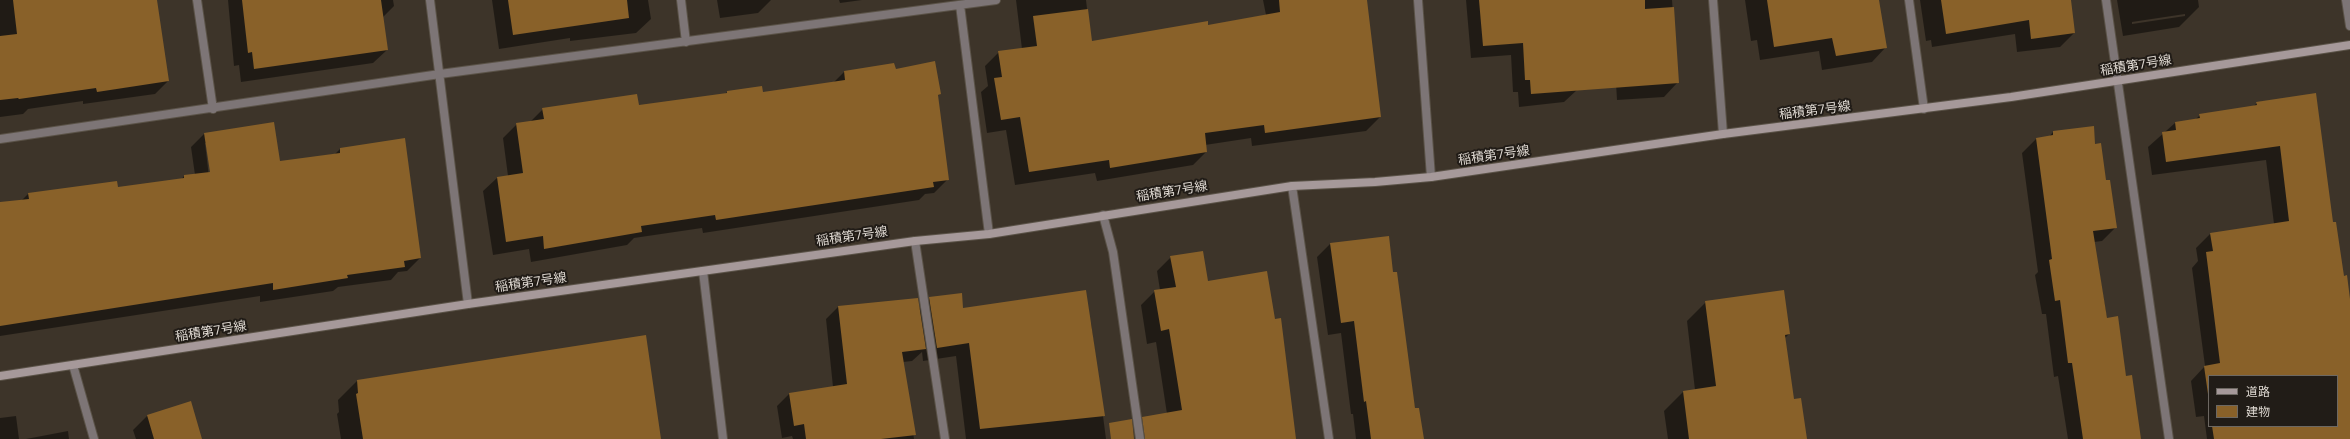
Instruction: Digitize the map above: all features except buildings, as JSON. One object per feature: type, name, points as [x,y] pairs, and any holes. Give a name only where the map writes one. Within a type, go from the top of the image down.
[{"type":"street","points":[[197,0],[213,109]]},
{"type":"street","points":[[430,0],[468,304]]},
{"type":"street","points":[[681,0],[686,42]]},
{"type":"street","points":[[0,139],[213,109],[440,74],[996,0]]},
{"type":"street","points":[[1418,0],[1431,177]]},
{"type":"street","points":[[1713,0],[1723,134]]},
{"type":"street","points":[[1909,0],[1924,109]]},
{"type":"street","points":[[2106,0],[2169,439]]},
{"type":"street","points":[[2346,0],[2350,26]]},
{"type":"street","points":[[960,5],[989,234]]},
{"type":"street","name":"稲積第7号線","points":[[0,376],[73,366],[468,304],[915,241],[989,234],[1292,186],[1375,182],[1431,177],[1723,134],[1924,109],[2350,45]]},
{"type":"street","points":[[1292,186],[1329,439]]},
{"type":"street","points":[[1103,215],[1113,252],[1140,439]]},
{"type":"street","points":[[915,241],[945,439]]},
{"type":"street","points":[[704,271],[724,439]]},
{"type":"street","points":[[73,366],[94,439]]}]
